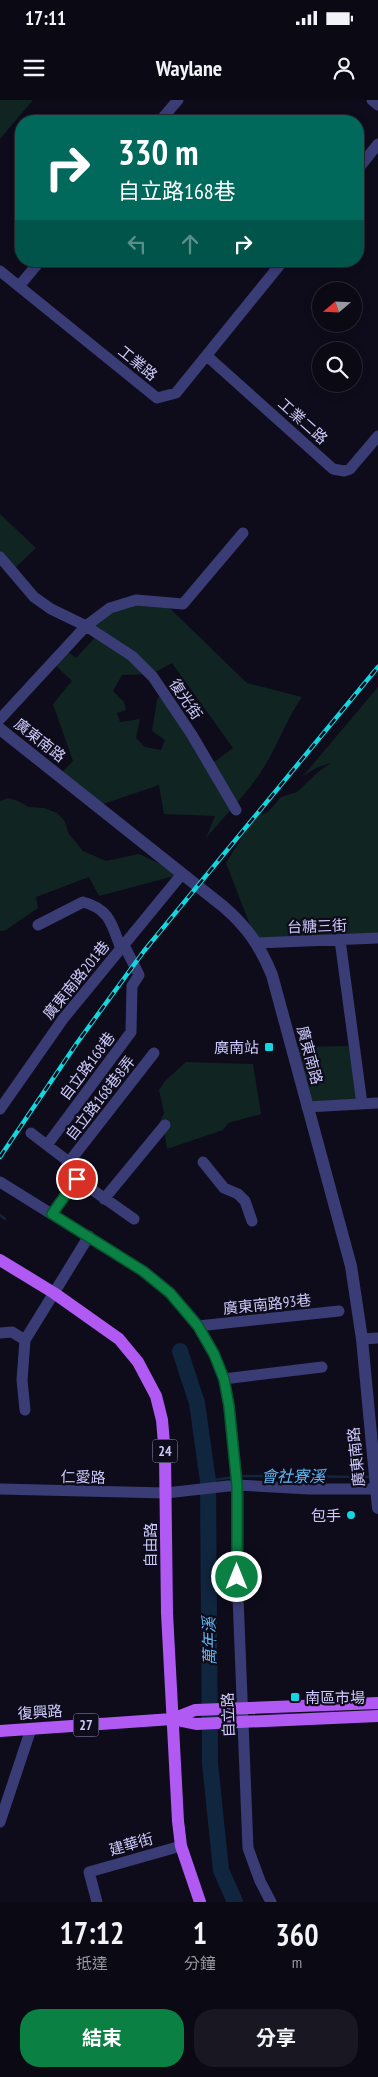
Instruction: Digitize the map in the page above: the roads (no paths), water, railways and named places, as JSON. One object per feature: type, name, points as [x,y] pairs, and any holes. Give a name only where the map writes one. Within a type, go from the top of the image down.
[{"type":"main road","name":"自由路","points":[[0,1260],[54,1293],[119,1339],[147,1377],[156,1396],[162,1420],[166,1493],[167,1612],[178,1821],[182,1846],[200,1902]]},
{"type":"main road","name":"27","points":[[242,1708],[378,1703]]},
{"type":"main road","name":"復興路","points":[[172,1719],[195,1710],[242,1708]]},
{"type":"main road","name":"27","points":[[243,1722],[378,1716]]},
{"type":"main road","name":"復興路","points":[[0,1731],[172,1719],[196,1724],[243,1722]]},
{"type":"street","points":[[165,115],[178,100]]},
{"type":"street","points":[[372,100],[378,104]]},
{"type":"street","points":[[364,162],[378,144]]},
{"type":"street","points":[[20,285],[35,267]]},
{"type":"street","name":"工業路","points":[[0,271],[20,285],[157,398],[176,393],[278,267]]},
{"type":"street","name":"工業二路","points":[[207,356],[333,469],[344,472],[350,468],[378,436]]},
{"type":"street","points":[[0,719],[86,626],[110,608],[136,600],[183,604],[243,533]]},
{"type":"street","name":"復光街","points":[[0,557],[34,597],[51,609],[86,626],[132,656],[153,677],[192,735],[236,810]]},
{"type":"street","name":"廣東南路","points":[[0,728],[234,916],[257,943],[272,975],[351,1266],[362,1339],[378,1508]]},
{"type":"street","name":"廣東南路201巷","points":[[0,1109],[63,1019],[182,874]]},
{"type":"street","points":[[38,924],[83,902],[93,904],[109,915],[122,947]]},
{"type":"street","name":"台糖三街","points":[[257,943],[378,938]]},
{"type":"street","points":[[340,940],[362,1104]]},
{"type":"street","name":"自立路168巷","points":[[47,1145],[131,1032],[132,986],[139,975],[122,947]]},
{"type":"street","name":"自立路168巷8弄","points":[[69,1162],[154,1052]]},
{"type":"street","points":[[307,1108],[378,1103]]},
{"type":"street","points":[[104,1199],[165,1125]]},
{"type":"street","points":[[31,1133],[69,1162],[77,1179],[134,1219]]},
{"type":"street","points":[[203,1162],[224,1188],[238,1194],[245,1201],[252,1221]]},
{"type":"street","points":[[52,1214],[77,1179]]},
{"type":"street","name":"自立路","points":[[0,1182],[143,1271],[170,1293],[198,1326],[214,1354],[224,1379],[229,1406],[237,1484],[237,1564],[248,1848],[260,1881],[271,1902]]},
{"type":"street","points":[[25,1410],[22,1380],[26,1340],[89,1236]]},
{"type":"street","name":"廣東南路93巷","points":[[198,1326],[339,1311]]},
{"type":"street","points":[[0,1333],[12,1332],[26,1340]]},
{"type":"street","points":[[362,1339],[378,1338]]},
{"type":"street","points":[[224,1379],[322,1367]]},
{"type":"street","name":"仁愛路","points":[[0,1489],[166,1493],[237,1484],[309,1489],[374,1480]]},
{"type":"street","points":[[0,1822],[30,1729]]},
{"type":"street","name":"建華街","points":[[97,1902],[90,1872],[182,1846]]},
{"type":"waterway","name":"萬年溪","points":[[0,1215],[5,1219]]},
{"type":"waterway","name":"萬年溪","points":[[180,1351],[197,1403],[208,1481],[210,1763],[221,1870],[235,1902]]},
{"type":"waterway","name":"會社寮溪","points":[[239,1476],[371,1477]]},
{"type":"waterway","name":"會社寮溪","points":[[208,1481],[234,1477]]},
{"type":"railway","points":[[0,1157],[77,1043],[144,951],[378,667]]},
{"type":"place","name":"廣南站","points":[[269,1047]]},
{"type":"place","name":"包手","points":[[351,1515]]},
{"type":"place","name":"南區市場","points":[[295,1697]]}]
